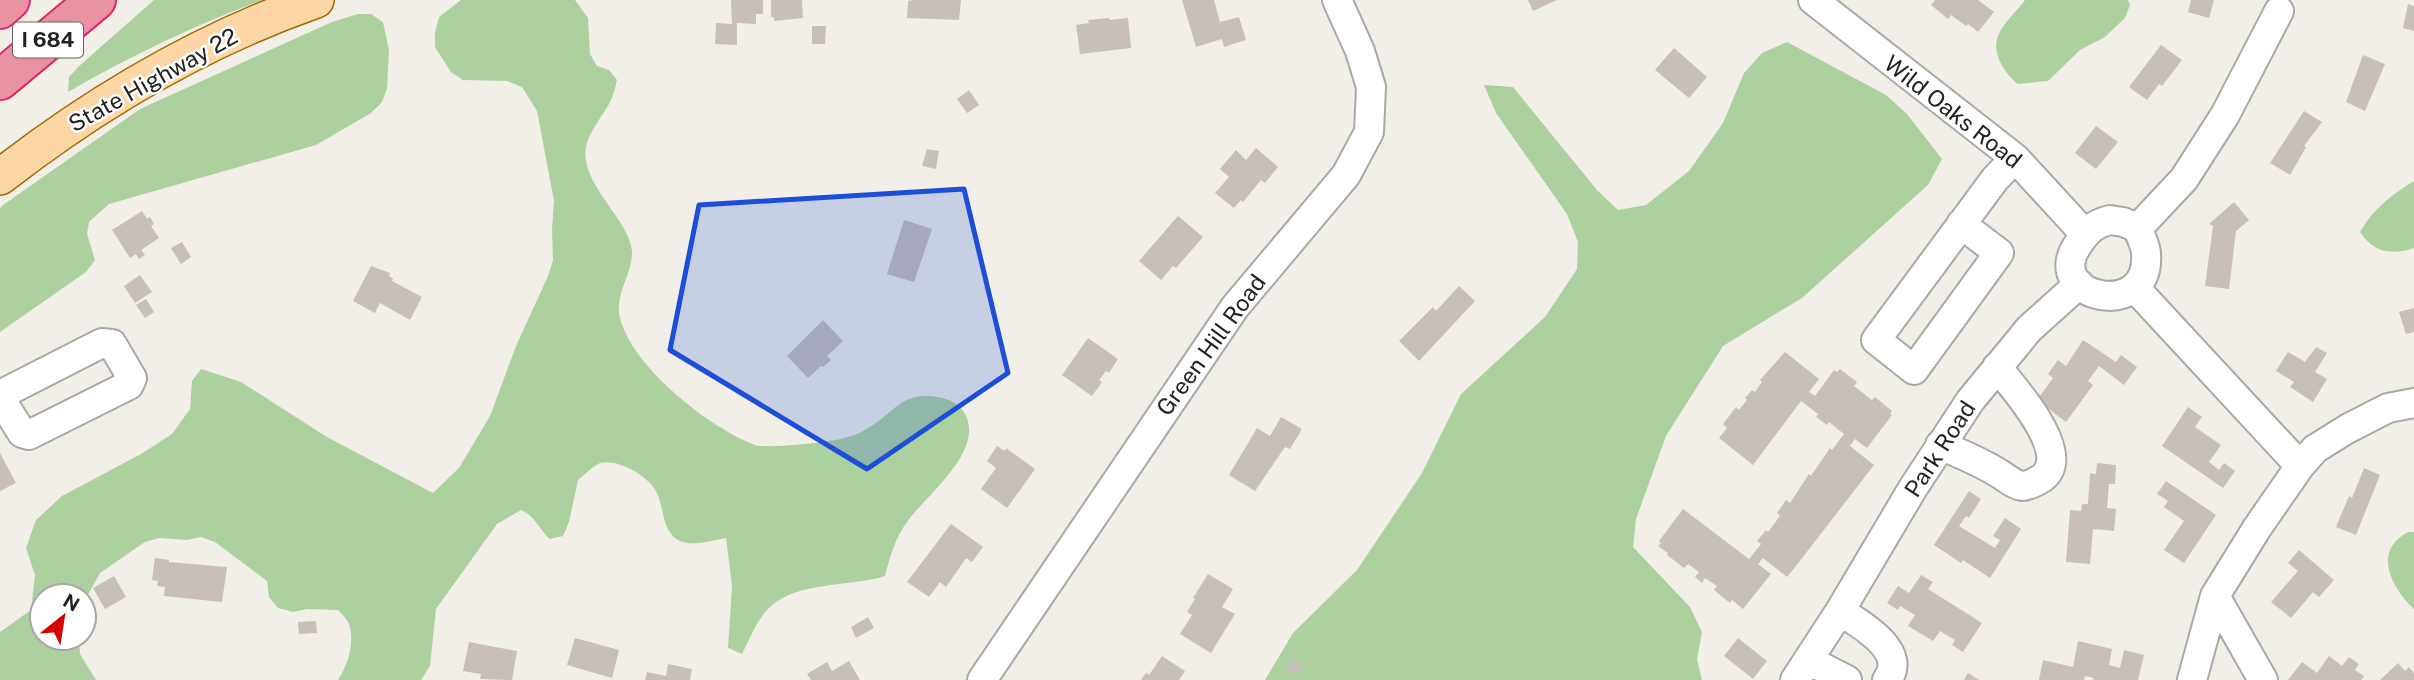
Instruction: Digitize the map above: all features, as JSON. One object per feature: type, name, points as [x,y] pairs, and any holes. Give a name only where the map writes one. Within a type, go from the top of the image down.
[{"type":"highway","name":"I 684","points":[[0,9],[10,0]]},
{"type":"highway","name":"I 684","points":[[0,80],[96,0]]},
{"type":"main road","name":"State Highway 22","points":[[0,177],[77,121],[134,86],[245,29],[316,0]]},
{"type":"street","name":"Green Hill Road","points":[[982,680],[1227,317],[1284,245],[1346,175],[1369,132],[1371,87],[1360,51],[1337,0]]},
{"type":"street","name":"Wild Oaks Road","points":[[1813,0],[2015,158],[2085,234]]},
{"type":"street","points":[[2138,228],[2184,178],[2253,64],[2279,10]]},
{"type":"street","points":[[1961,224],[1999,253],[1914,370],[1876,340],[1961,224],[1995,178],[2015,158]]},
{"type":"street","points":[[2110,220],[2138,228],[2146,254],[2143,275],[2135,288],[2118,296],[2089,294],[2079,284],[2070,263],[2072,254],[2085,234],[2096,223],[2110,220]]},
{"type":"street","name":"Park Road","points":[[1801,670],[1840,611],[1940,445],[1997,367],[2029,330],[2079,284]]},
{"type":"street","points":[[2135,288],[2300,466]]},
{"type":"street","points":[[1940,445],[2023,486],[2048,473],[2051,463],[2048,444],[2036,416],[1997,367]]},
{"type":"street","points":[[2192,680],[2215,596],[2300,466],[2315,449],[2347,429],[2388,408],[2414,403]]},
{"type":"street","points":[[2215,596],[2263,680]]},
{"type":"street","points":[[1840,611],[1871,632],[1887,648],[1893,666],[1887,680]]},
{"type":"street","points":[[1801,670],[1847,680]]},
{"type":"highlighted area","points":[[964,189],[1008,373],[867,469],[670,350],[699,205]]},
{"type":"green space","points":[[154,0],[262,0],[163,42],[68,92],[69,77],[78,67]]},
{"type":"green space","points":[[461,0],[575,0],[588,18],[590,54],[597,66],[609,70],[617,80],[610,101],[592,130],[586,147],[586,160],[597,187],[623,226],[632,251],[630,268],[619,301],[620,318],[627,337],[640,356],[675,394],[696,410],[737,437],[761,446],[838,440],[862,431],[903,402],[916,397],[943,398],[955,403],[964,412],[969,427],[961,456],[903,528],[893,548],[885,576],[809,589],[781,599],[761,617],[742,654],[728,648],[732,586],[726,538],[693,543],[676,538],[667,527],[659,498],[652,485],[632,470],[607,462],[600,463],[578,480],[569,522],[563,536],[550,539],[534,519],[521,510],[497,524],[436,609],[430,666],[421,680],[338,680],[351,646],[351,631],[346,618],[338,610],[307,609],[293,612],[278,608],[269,597],[267,581],[215,542],[201,537],[187,540],[159,538],[145,542],[100,573],[95,582],[34,582],[35,575],[26,548],[36,520],[62,496],[141,454],[172,434],[190,409],[192,381],[201,369],[241,382],[327,437],[433,493],[459,468],[490,416],[516,346],[548,276],[553,260],[554,201],[537,111],[522,87],[507,81],[463,80],[451,72],[435,47],[439,17]]},
{"type":"green space","points":[[2025,0],[2128,0],[2130,5],[2125,18],[2105,37],[2080,50],[2048,81],[2018,84],[2008,75],[2001,63],[1996,43],[2003,26]]},
{"type":"green space","points":[[358,14],[371,14],[383,22],[389,50],[387,88],[382,102],[371,113],[316,145],[109,204],[89,222],[87,234],[95,260],[86,272],[0,332],[0,208],[3,205],[140,109],[332,22]]},
{"type":"green space","points":[[1787,42],[1886,95],[1907,114],[1942,159],[1928,185],[1802,298],[1723,346],[1666,436],[1636,519],[1633,547],[1690,607],[1702,632],[1697,659],[1702,680],[1265,680],[1293,633],[1357,570],[1422,473],[1461,394],[1545,317],[1577,269],[1578,242],[1567,214],[1496,113],[1484,85],[1513,87],[1597,190],[1618,210],[1646,205],[1689,171],[1723,123],[1744,73],[1762,53]]},
{"type":"green space","points":[[2414,181],[2414,248],[2390,252],[2377,248],[2360,232],[2383,203]]},
{"type":"green space","points":[[2408,532],[2414,532],[2414,609],[2398,590],[2389,569],[2388,559],[2397,540]]},
{"type":"green space","points":[[28,612],[28,652],[80,652],[96,680],[0,680],[0,632]]},
{"type":"building","points":[[731,0],[763,0],[763,14],[756,14],[756,24],[737,23],[737,45],[715,44],[716,23],[732,24]]},
{"type":"building","points":[[771,0],[802,0],[803,18],[774,21],[774,17],[771,17]]},
{"type":"building","points":[[961,0],[959,20],[907,18],[908,1]]},
{"type":"building","points":[[1182,0],[1214,0],[1220,22],[1239,17],[1246,40],[1224,47],[1222,39],[1196,47]]},
{"type":"building","points":[[1528,0],[1557,0],[1533,11]]},
{"type":"building","points":[[1935,0],[1978,0],[1994,12],[1978,32],[1951,15],[1948,19],[1931,5]]},
{"type":"building","points":[[2191,0],[2214,0],[2209,18],[2188,12]]},
{"type":"building","points":[[2408,4],[2414,6],[2414,31],[2403,28]]},
{"type":"building","points":[[1128,18],[1131,48],[1080,54],[1076,25],[1089,23],[1088,20]]},
{"type":"building","points":[[812,26],[826,26],[825,44],[812,44]]},
{"type":"building","points":[[2161,45],[2182,60],[2147,100],[2129,87]]},
{"type":"building","points":[[1674,48],[1707,77],[1689,98],[1655,70]]},
{"type":"building","points":[[2363,55],[2385,64],[2365,111],[2346,102]]},
{"type":"building","points":[[969,90],[979,105],[967,113],[957,99]]},
{"type":"building","points":[[2304,111],[2322,122],[2304,146],[2306,147],[2290,175],[2270,163]]},
{"type":"building","points":[[2096,126],[2118,142],[2096,169],[2075,153]]},
{"type":"building","points":[[1256,148],[1278,167],[1265,183],[1261,180],[1243,202],[1241,200],[1234,208],[1215,193],[1229,177],[1220,169],[1236,150],[1246,160]]},
{"type":"building","points":[[927,149],[939,151],[936,169],[922,166]]},
{"type":"building","points":[[2234,202],[2249,220],[2236,231],[2229,289],[2205,286],[2213,226],[2209,224]]},
{"type":"building","points":[[142,211],[147,219],[150,217],[154,224],[151,226],[159,238],[141,250],[145,255],[139,259],[136,254],[130,258],[112,230]]},
{"type":"building","points":[[1178,216],[1203,237],[1176,268],[1173,266],[1161,280],[1139,261]]},
{"type":"building","points":[[904,220],[932,229],[914,282],[887,274]]},
{"type":"building","points":[[182,242],[191,257],[181,264],[171,248]]},
{"type":"building","points":[[371,266],[390,273],[392,281],[422,297],[410,320],[380,303],[375,313],[353,301]]},
{"type":"building","points":[[140,275],[152,292],[135,303],[124,286]]},
{"type":"building","points":[[1459,286],[1475,301],[1419,361],[1399,341],[1433,307],[1436,311]]},
{"type":"building","points":[[146,299],[154,312],[145,318],[136,305]]},
{"type":"building","points":[[2414,308],[2414,332],[2406,334],[2399,312]]},
{"type":"building","points":[[823,320],[843,341],[827,356],[831,360],[808,378],[787,356]]},
{"type":"building","points":[[1088,338],[1118,359],[1109,373],[1106,371],[1099,380],[1102,382],[1092,396],[1062,375]]},
{"type":"building","points":[[2083,340],[2116,362],[2121,355],[2137,367],[2124,385],[2099,366],[2088,381],[2093,385],[2066,422],[2037,400],[2053,378],[2048,374],[2058,360],[2066,366]]},
{"type":"building","points":[[2316,347],[2327,353],[2315,372],[2327,379],[2313,402],[2290,387],[2294,382],[2276,371],[2288,352],[2305,362]]},
{"type":"building","points":[[1785,352],[1819,379],[1809,392],[1815,396],[1834,370],[1837,372],[1840,369],[1857,382],[1854,386],[1872,400],[1875,397],[1892,411],[1892,415],[1867,448],[1855,439],[1850,446],[1874,465],[1787,577],[1763,558],[1758,564],[1771,574],[1743,609],[1732,600],[1730,603],[1714,590],[1717,586],[1705,578],[1702,583],[1695,577],[1699,572],[1688,564],[1684,568],[1658,546],[1683,509],[1749,559],[1761,544],[1757,541],[1780,516],[1777,513],[1786,500],[1790,503],[1809,474],[1811,476],[1830,448],[1832,450],[1844,434],[1829,422],[1827,425],[1816,417],[1818,414],[1801,401],[1753,465],[1719,438],[1727,428],[1723,424],[1736,407],[1739,410],[1747,400],[1745,398],[1752,390],[1755,392],[1762,382],[1760,380]]},
{"type":"building","points":[[2188,407],[2202,417],[2195,427],[2221,445],[2209,462],[2219,470],[2224,463],[2235,471],[2223,488],[2162,446]]},
{"type":"building","points":[[1281,417],[1302,429],[1290,449],[1285,447],[1255,491],[1229,475],[1257,428],[1270,436]]},
{"type":"building","points":[[997,446],[1005,451],[1006,448],[1035,469],[1007,508],[981,489],[996,468],[987,461]]},
{"type":"building","points":[[0,453],[16,483],[0,491]]},
{"type":"building","points":[[2097,463],[2116,465],[2115,484],[2109,484],[2107,508],[2116,509],[2114,531],[2093,529],[2090,564],[2066,562],[2070,510],[2081,511],[2082,504],[2088,504],[2090,473],[2096,474]]},
{"type":"building","points":[[2364,468],[2380,475],[2356,535],[2336,527]]},
{"type":"building","points":[[2166,481],[2216,515],[2184,563],[2164,550],[2184,521],[2164,507],[2168,501],[2157,494]]},
{"type":"building","points":[[1969,491],[1981,499],[1969,518],[1966,516],[1959,526],[1995,548],[2000,540],[1993,536],[2005,518],[2021,529],[1990,578],[1934,545]]},
{"type":"building","points":[[951,524],[983,547],[972,562],[966,558],[946,587],[940,582],[929,597],[907,582]]},
{"type":"building","points":[[2299,550],[2334,580],[2319,597],[2313,592],[2291,618],[2271,602],[2298,571],[2288,563]]},
{"type":"building","points":[[155,558],[169,562],[227,567],[222,602],[164,596],[165,587],[157,586],[158,581],[152,580]]},
{"type":"building","points":[[1208,574],[1233,589],[1222,607],[1235,614],[1211,653],[1180,634],[1192,615],[1187,612],[1195,599],[1193,598]]},
{"type":"building","points":[[1921,575],[1933,582],[1928,589],[1982,623],[1963,652],[1952,645],[1955,640],[1940,631],[1933,641],[1908,626],[1915,615],[1900,606],[1898,610],[1887,603],[1898,586],[1909,593]]},
{"type":"building","points":[[114,576],[126,597],[105,609],[98,597],[98,585]]},
{"type":"building","points":[[868,617],[874,628],[856,638],[851,627]]},
{"type":"building","points":[[316,621],[317,633],[299,634],[298,622]]},
{"type":"building","points":[[575,638],[619,650],[612,678],[567,665]]},
{"type":"building","points":[[1738,638],[1767,661],[1753,679],[1724,656]]},
{"type":"building","points":[[2078,641],[2112,649],[2109,665],[2120,668],[2124,650],[2144,655],[2138,680],[2093,680],[2094,678],[2085,676],[2084,680],[2039,680],[2043,660],[2073,667]]},
{"type":"building","points":[[469,642],[517,651],[512,680],[480,679],[481,674],[463,671]]},
{"type":"building","points":[[1162,656],[1185,671],[1179,680],[1141,680],[1146,673],[1149,675]]},
{"type":"building","points":[[2329,656],[2342,666],[2349,657],[2359,664],[2355,670],[2364,676],[2361,680],[2288,680],[2302,662],[2317,673]]},
{"type":"building","points":[[1294,658],[1304,665],[1299,673],[1295,671],[1292,675],[1285,671]]},
{"type":"building","points":[[849,661],[860,680],[811,680],[807,674],[827,662],[832,671]]},
{"type":"building","points":[[2398,663],[2405,671],[2409,667],[2414,673],[2414,680],[2380,680]]},
{"type":"building","points":[[668,664],[692,669],[690,680],[645,680],[647,672],[666,676]]},
{"type":"building","points":[[1968,673],[1979,680],[1964,680]]}]
